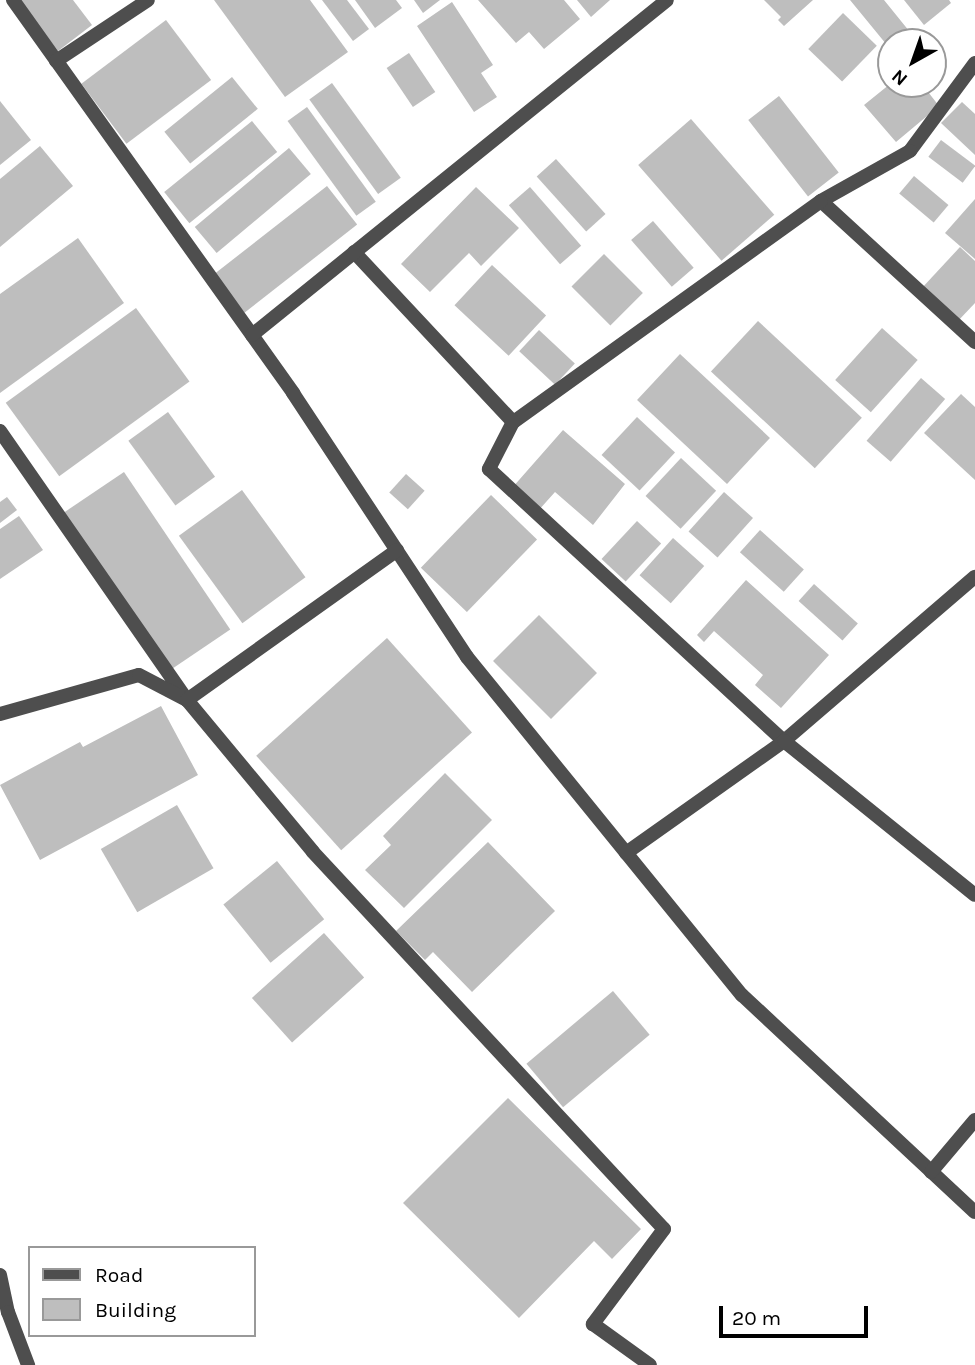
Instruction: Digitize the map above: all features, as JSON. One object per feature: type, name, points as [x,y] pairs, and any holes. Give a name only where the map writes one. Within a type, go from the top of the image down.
[{"type":"street","points":[[13,0],[252,335],[467,657],[742,995],[975,1212]]},
{"type":"street","points":[[56,61],[148,0]]},
{"type":"street","points":[[252,335],[667,0]]},
{"type":"street","points":[[975,63],[909,151],[821,201],[513,422],[489,469],[784,741],[975,895]]},
{"type":"street","points":[[821,201],[975,342]]},
{"type":"street","points":[[354,252],[513,422]]},
{"type":"street","points":[[0,431],[187,700],[313,852],[664,1229],[593,1324],[650,1365]]},
{"type":"street","points":[[187,700],[397,550]]},
{"type":"street","points":[[626,853],[784,741],[975,577]]},
{"type":"street","points":[[0,714],[139,675],[187,700]]},
{"type":"street","points":[[931,1172],[975,1120]]},
{"type":"street","points":[[0,1275],[8,1312],[28,1365]]},
{"type":"building","points":[[19,0],[73,0],[92,25],[58,51]]},
{"type":"building","points":[[214,0],[310,0],[348,52],[285,97]]},
{"type":"building","points":[[322,0],[347,0],[369,29],[353,41]]},
{"type":"building","points":[[355,0],[396,0],[402,8],[375,28]]},
{"type":"building","points":[[414,0],[440,0],[423,13]]},
{"type":"building","points":[[478,0],[564,0],[580,19],[544,49],[529,32],[516,43]]},
{"type":"building","points":[[577,0],[610,0],[591,17]]},
{"type":"building","points":[[764,0],[813,0],[784,26],[778,20],[781,17]]},
{"type":"building","points":[[850,0],[884,0],[907,28],[877,28],[877,33]]},
{"type":"building","points":[[904,0],[949,0],[951,3],[924,25]]},
{"type":"building","points":[[452,2],[493,65],[481,73],[497,97],[474,112],[417,26]]},
{"type":"building","points":[[843,13],[877,46],[842,82],[808,49]]},
{"type":"building","points":[[166,20],[211,80],[126,144],[81,84]]},
{"type":"building","points":[[409,53],[435,92],[413,107],[387,68]]},
{"type":"building","points":[[232,77],[258,109],[190,164],[164,132]]},
{"type":"building","points":[[332,83],[401,178],[378,194],[309,99]]},
{"type":"building","points":[[877,94],[877,98],[933,98],[939,106],[896,142],[864,105]]},
{"type":"building","points":[[779,96],[839,172],[808,196],[748,120]]},
{"type":"building","points":[[0,101],[31,140],[0,165]]},
{"type":"building","points":[[962,102],[975,114],[975,155],[941,123]]},
{"type":"building","points":[[307,107],[376,202],[356,216],[288,121]]},
{"type":"building","points":[[691,119],[774,215],[721,261],[638,165]]},
{"type":"building","points":[[252,121],[277,152],[189,223],[164,192]]},
{"type":"building","points":[[941,140],[975,166],[963,183],[928,157]]},
{"type":"building","points":[[40,146],[73,186],[0,247],[0,179]]},
{"type":"building","points":[[289,148],[311,174],[217,253],[195,227]]},
{"type":"building","points":[[556,159],[606,214],[586,231],[537,176]]},
{"type":"building","points":[[914,176],[948,205],[934,223],[899,194]]},
{"type":"building","points":[[327,186],[357,225],[244,313],[214,274]]},
{"type":"building","points":[[476,187],[519,228],[481,266],[469,253],[430,292],[401,264]]},
{"type":"building","points":[[530,187],[581,246],[560,264],[509,205]]},
{"type":"building","points":[[975,199],[975,259],[945,233]]},
{"type":"building","points":[[653,221],[694,268],[672,287],[631,240]]},
{"type":"building","points":[[78,238],[124,303],[0,393],[0,294]]},
{"type":"building","points":[[960,247],[975,261],[975,303],[957,322],[921,289]]},
{"type":"building","points":[[604,254],[643,293],[610,325],[571,287]]},
{"type":"building","points":[[492,265],[546,315],[509,356],[454,305]]},
{"type":"building","points":[[136,308],[189,382],[59,476],[6,403]]},
{"type":"building","points":[[758,321],[862,418],[815,468],[711,371]]},
{"type":"building","points":[[882,328],[918,360],[871,412],[835,380]]},
{"type":"building","points":[[539,330],[575,363],[555,385],[519,351]]},
{"type":"building","points":[[680,354],[770,438],[727,484],[637,400]]},
{"type":"building","points":[[921,378],[945,399],[891,462],[867,441]]},
{"type":"building","points":[[961,394],[975,407],[975,480],[924,433]]},
{"type":"building","points":[[168,412],[215,477],[175,506],[128,441]]},
{"type":"building","points":[[637,417],[675,452],[640,490],[602,455]]},
{"type":"building","points":[[563,430],[625,484],[593,525],[555,492],[538,511],[512,488]]},
{"type":"building","points":[[681,458],[716,491],[681,529],[646,496]]},
{"type":"building","points":[[124,472],[230,630],[169,671],[63,513]]},
{"type":"building","points":[[406,474],[425,491],[408,509],[389,493]]},
{"type":"building","points":[[242,490],[305,577],[242,623],[179,536]]},
{"type":"building","points":[[724,492],[753,518],[718,557],[689,531]]},
{"type":"building","points":[[491,495],[537,539],[467,612],[421,568]]},
{"type":"building","points":[[7,497],[17,510],[0,523],[0,502]]},
{"type":"building","points":[[19,516],[43,550],[0,579],[0,529]]},
{"type":"building","points":[[637,521],[661,544],[626,582],[602,559]]},
{"type":"building","points":[[760,530],[804,569],[784,592],[740,552]]},
{"type":"building","points":[[673,538],[704,566],[671,603],[640,575]]},
{"type":"building","points":[[746,580],[829,655],[781,708],[755,685],[763,675],[714,631],[704,642],[697,635]]},
{"type":"building","points":[[814,584],[858,623],[842,641],[799,601]]},
{"type":"building","points":[[539,615],[597,673],[551,719],[493,661]]},
{"type":"building","points":[[387,638],[472,732],[341,850],[256,756]]},
{"type":"building","points":[[161,706],[198,775],[40,860],[0,785],[80,742],[83,747]]},
{"type":"building","points":[[445,773],[492,820],[404,908],[365,870],[391,845],[383,836]]},
{"type":"building","points":[[177,805],[214,868],[137,912],[101,849]]},
{"type":"building","points":[[488,842],[555,911],[472,992],[433,952],[425,960],[396,931]]},
{"type":"building","points":[[277,861],[324,919],[271,963],[223,904]]},
{"type":"building","points":[[324,933],[364,978],[292,1042],[252,998]]},
{"type":"building","points":[[613,991],[650,1035],[563,1107],[526,1064]]},
{"type":"building","points":[[508,1098],[641,1229],[612,1259],[594,1241],[519,1318],[403,1203]]}]
